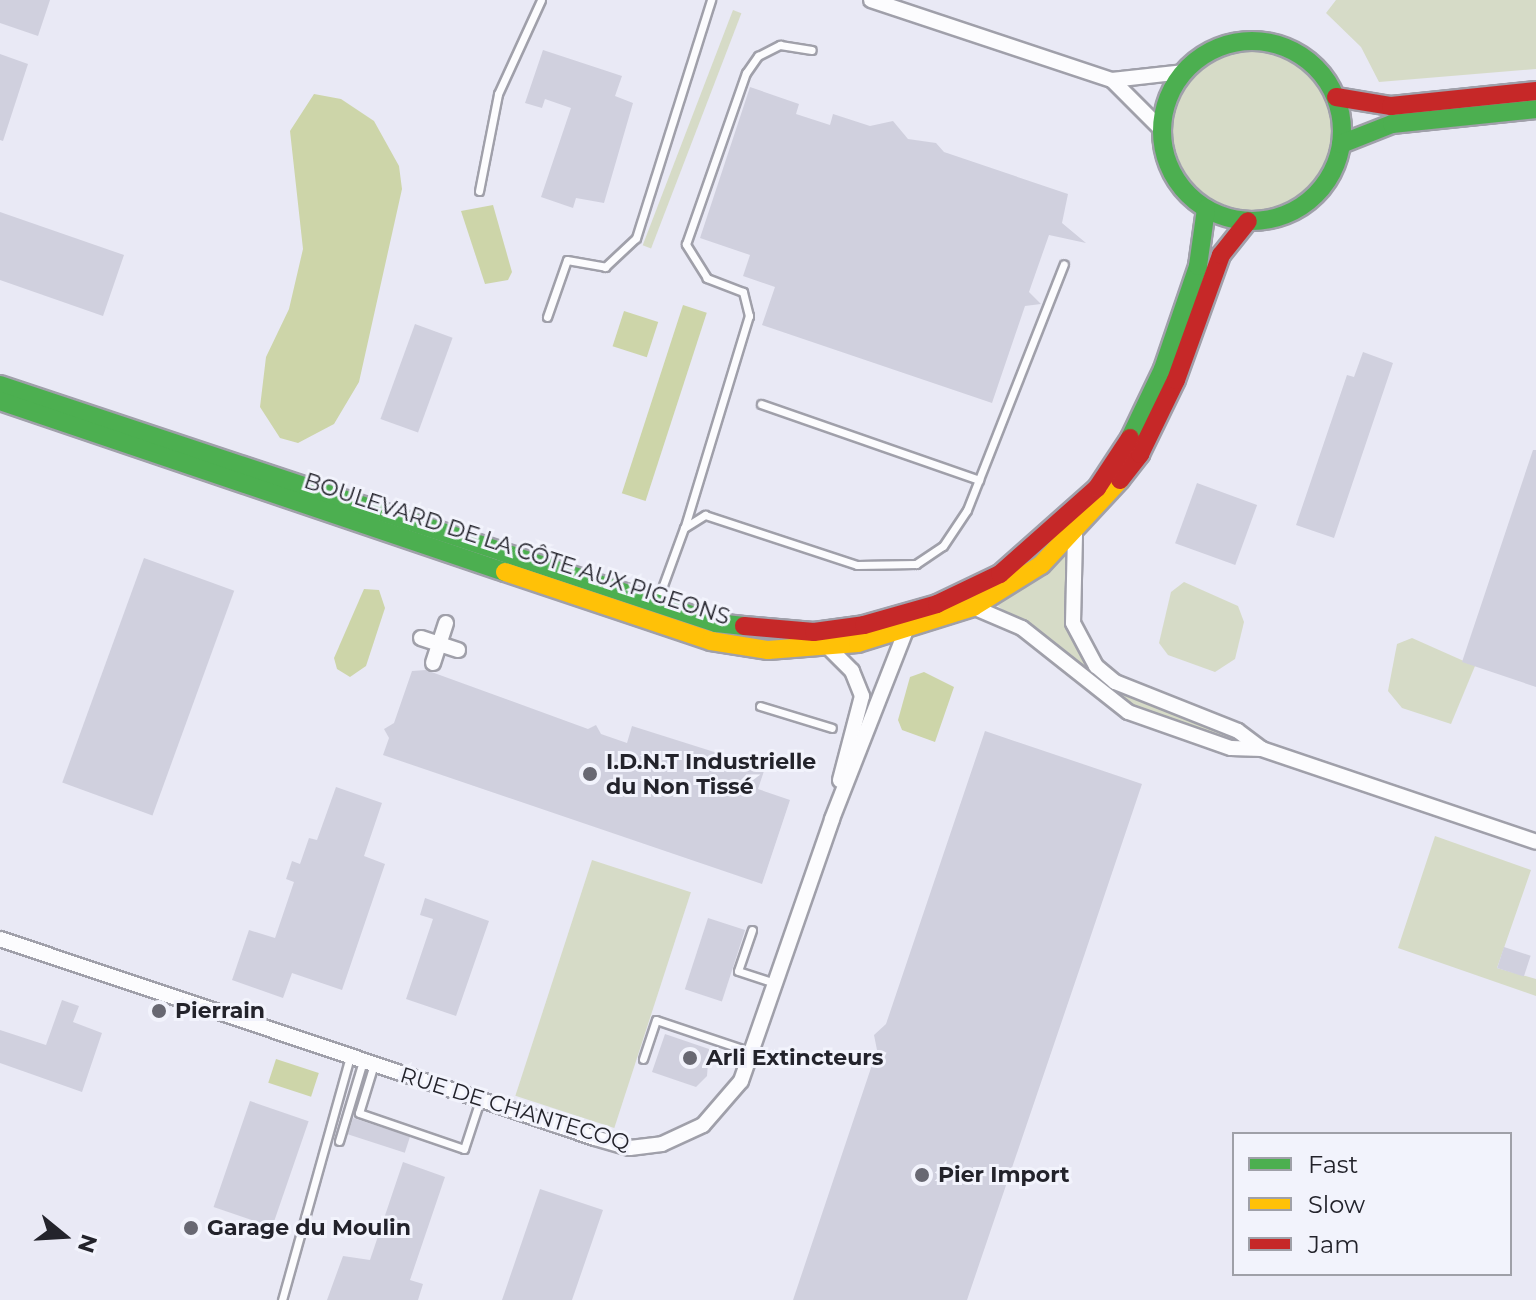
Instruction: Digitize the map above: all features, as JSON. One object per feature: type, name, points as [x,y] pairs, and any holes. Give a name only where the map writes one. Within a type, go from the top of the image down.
[{"type":"street","points":[[871,0],[1112,80],[1183,72]]},
{"type":"street","points":[[1267,41],[1296,51],[1320,71],[1336,97],[1341,144],[1319,191],[1274,218],[1248,221],[1206,209],[1182,188],[1167,161],[1162,130],[1167,99],[1183,72],[1207,52],[1236,42],[1267,41]]},
{"type":"street","points":[[1112,80],[1162,130]]},
{"type":"street","points":[[1336,97],[1391,106],[1536,91]]},
{"type":"street","points":[[1341,144],[1392,124],[1536,109]]},
{"type":"street","name":"BOULEVARD DE LA CÔTE AUX PIGEONS","points":[[0,385],[656,605],[716,623],[814,632],[885,620],[1000,574],[1088,498],[1132,435],[1163,369],[1198,266],[1206,209]]},
{"type":"street","name":"BOULEVARD DE LA CÔTE AUX PIGEONS","points":[[0,401],[711,641],[768,650],[828,647],[905,633],[973,607],[1041,565],[1075,535],[1140,454],[1176,380],[1221,255],[1248,221]]},
{"type":"street","points":[[1075,535],[1069,606],[1096,666],[1138,695],[1238,731],[1262,749]]},
{"type":"street","points":[[973,607],[1022,628],[1128,712],[1231,748],[1262,749],[1536,842]]},
{"type":"street","points":[[433,663],[446,623]]},
{"type":"street","name":"RUE DE CHANTECOQ","points":[[0,939],[607,1142],[643,1147],[684,1135],[721,1111],[751,1052],[832,819],[905,633]]},
{"type":"street","points":[[421,638],[458,650]]},
{"type":"street","points":[[828,647],[856,678],[862,706],[832,819]]},
{"type":"lane","points":[[479,191],[498,94],[541,0]]},
{"type":"lane","points":[[547,317],[567,260],[605,267],[636,238],[711,0]]},
{"type":"lane","points":[[656,605],[684,528],[749,316],[743,292],[707,278],[686,244],[746,73],[758,56],[780,45],[812,50]]},
{"type":"lane","points":[[684,528],[713,515],[857,565],[916,564],[958,530],[1064,264]]},
{"type":"lane","points":[[761,404],[979,480]]},
{"type":"lane","points":[[760,706],[832,728]]},
{"type":"lane","points":[[752,930],[738,971],[775,983]]},
{"type":"lane","points":[[643,1059],[656,1020],[751,1052]]},
{"type":"lane","points":[[362,1060],[359,1113],[464,1149],[480,1100]]},
{"type":"lane","points":[[339,1141],[362,1060]]},
{"type":"lane","points":[[282,1300],[362,1060]]},
{"type":"shaded area","points":[[1336,0],[1536,0],[1536,69],[1379,82],[1361,47],[1326,13]]},
{"type":"shaded area","points":[[733,10],[741,13],[651,248],[643,245]]},
{"type":"shaded area","points":[[1253,50],[1283,56],[1309,74],[1327,100],[1333,130],[1327,160],[1309,186],[1283,204],[1253,210],[1223,204],[1197,186],[1179,160],[1173,130],[1179,100],[1197,74],[1223,56]]},
{"type":"shaded area","points":[[314,94],[341,99],[374,121],[399,166],[402,189],[359,382],[334,424],[298,443],[280,438],[260,407],[266,357],[289,309],[303,249],[290,131]]},
{"type":"shaded area","points":[[493,205],[512,272],[508,280],[485,284],[461,211]]},
{"type":"shaded area","points":[[683,305],[707,313],[646,501],[622,493]]},
{"type":"shaded area","points":[[624,311],[658,322],[647,357],[613,346]]},
{"type":"shaded area","points":[[1067,552],[1066,620],[1091,667],[1139,700],[1227,732],[1231,743],[1128,705],[994,603]]},
{"type":"shaded area","points":[[1184,582],[1238,606],[1244,622],[1235,659],[1215,672],[1168,655],[1159,643],[1171,592]]},
{"type":"shaded area","points":[[364,589],[379,590],[385,608],[366,666],[350,677],[337,669],[334,658]]},
{"type":"shaded area","points":[[1412,638],[1475,666],[1451,724],[1402,708],[1388,691],[1397,644]]},
{"type":"shaded area","points":[[924,672],[954,687],[935,742],[902,730],[898,720],[910,677]]},
{"type":"shaded area","points":[[1435,836],[1531,870],[1497,968],[1536,979],[1536,996],[1398,948]]},
{"type":"shaded area","points":[[592,860],[691,892],[614,1128],[515,1096]]},
{"type":"shaded area","points":[[276,1059],[319,1073],[311,1097],[268,1083]]},
{"type":"building","points":[[0,0],[50,0],[38,36],[0,23]]},
{"type":"building","points":[[543,50],[622,76],[615,96],[633,103],[604,203],[576,198],[573,208],[541,197],[571,108],[545,99],[542,108],[525,103]]},
{"type":"building","points":[[0,54],[28,64],[3,141],[0,140]]},
{"type":"building","points":[[750,87],[799,104],[796,114],[830,125],[833,114],[870,126],[893,121],[908,139],[936,143],[944,152],[1068,194],[1062,223],[1086,243],[1049,235],[1029,292],[1041,304],[1025,306],[992,403],[762,325],[775,287],[743,276],[750,255],[700,238]]},
{"type":"building","points":[[0,212],[124,255],[103,316],[0,280]]},
{"type":"building","points":[[415,324],[453,338],[418,433],[380,419]]},
{"type":"building","points":[[1363,352],[1393,363],[1334,538],[1296,525],[1347,375],[1354,377]]},
{"type":"building","points":[[1533,450],[1536,450],[1536,687],[1462,662]]},
{"type":"building","points":[[1197,483],[1257,505],[1235,565],[1175,543]]},
{"type":"building","points":[[144,558],[234,591],[152,815],[62,783]]},
{"type":"building","name":"I.D.N.T Industrielle du Non Tissé","points":[[426,670],[588,729],[596,725],[601,734],[627,743],[632,726],[765,768],[758,789],[790,800],[762,884],[383,755],[389,738],[384,729],[394,723],[412,671]]},
{"type":"building","name":"Pier Import","points":[[985,731],[1142,784],[1084,956],[967,1300],[793,1300],[877,1050],[874,1035],[886,1024]]},
{"type":"building","points":[[336,787],[382,803],[364,856],[385,864],[342,990],[292,973],[283,998],[232,980],[249,930],[275,938],[294,882],[286,879],[292,861],[300,864],[309,838],[317,840]]},
{"type":"building","points":[[425,898],[489,921],[456,1016],[406,999],[433,919],[420,915]]},
{"type":"building","points":[[708,918],[745,930],[722,1001],[685,989]]},
{"type":"building","points":[[1504,947],[1531,956],[1524,977],[1497,968]]},
{"type":"building","points":[[62,1000],[79,1006],[73,1022],[102,1033],[82,1092],[0,1063],[0,1030],[46,1045]]},
{"type":"building","points":[[665,1034],[709,1049],[707,1076],[696,1087],[652,1072]]},
{"type":"building","points":[[250,1101],[309,1121],[272,1227],[214,1207]]},
{"type":"building","points":[[353,1118],[410,1137],[405,1153],[348,1134]]},
{"type":"building","points":[[403,1162],[445,1177],[410,1280],[423,1284],[418,1300],[327,1300],[343,1256],[370,1260]]},
{"type":"building","points":[[540,1189],[603,1210],[572,1300],[502,1300]]},
{"type":"traffic: fast","points":[[1252,41],[1286,48],[1302,56],[1315,68],[1327,81],[1335,97],[1342,131],[1335,165],[1327,181],[1315,194],[1302,206],[1286,214],[1252,221],[1218,214],[1202,206],[1189,194],[1177,181],[1169,165],[1162,131],[1169,97],[1177,81],[1189,68],[1202,56],[1218,48],[1252,41]]},
{"type":"traffic: fast","points":[[1341,144],[1392,124],[1536,109]]},
{"type":"traffic: fast","points":[[1130,438],[1163,369],[1198,266],[1206,209]]},
{"type":"traffic: fast","points":[[0,385],[716,623],[744,626]]},
{"type":"traffic: fast","points":[[0,401],[505,572]]},
{"type":"traffic: slow","points":[[505,572],[711,641],[768,650],[858,643],[973,607],[1041,565],[1120,480]]},
{"type":"traffic: jam","points":[[1336,97],[1391,106],[1536,91]]},
{"type":"traffic: jam","points":[[1120,480],[1140,454],[1176,380],[1221,255],[1248,221]]},
{"type":"traffic: jam","points":[[744,626],[814,632],[864,625],[937,604],[1000,574],[1097,488],[1130,438]]},
{"type":"place","name":"I.D.N.T Industrielle du Non Tissé","points":[[590,774]]},
{"type":"place","name":"Pierrain","points":[[159,1011]]},
{"type":"place","name":"Arli Extincteurs","points":[[690,1058]]},
{"type":"place","name":"Pier Import","points":[[922,1175]]},
{"type":"place","name":"Garage du Moulin","points":[[191,1228]]}]
